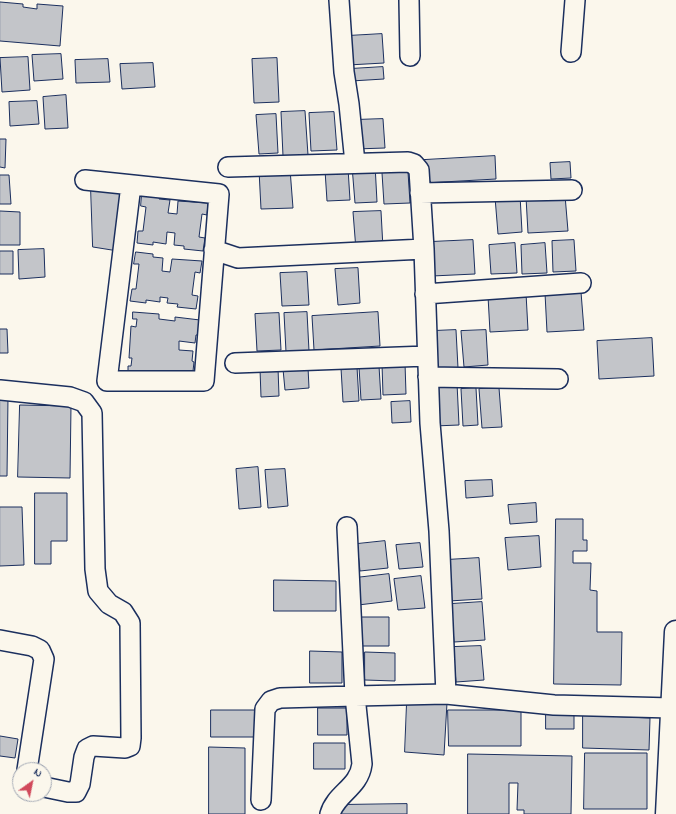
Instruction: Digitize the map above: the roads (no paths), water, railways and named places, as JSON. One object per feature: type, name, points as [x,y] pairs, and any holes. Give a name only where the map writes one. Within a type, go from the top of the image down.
[{"type":"main road","points":[[667,814],[672,773],[672,708],[676,632]]},
{"type":"street","points":[[339,0],[344,72],[355,163]]},
{"type":"street","points":[[409,0],[410,56]]},
{"type":"street","points":[[571,52],[575,0]]},
{"type":"street","points":[[228,167],[408,162],[414,164],[419,170],[424,249],[430,423],[439,531],[446,694]]},
{"type":"street","points":[[85,180],[219,194],[204,381],[108,381],[131,185]]},
{"type":"street","points":[[420,193],[572,190]]},
{"type":"street","points":[[214,250],[238,258],[424,249]]},
{"type":"street","points":[[425,294],[582,283]]},
{"type":"street","points":[[235,363],[427,356]]},
{"type":"street","points":[[428,377],[558,379]]},
{"type":"street","points":[[0,390],[70,397],[84,402],[92,413],[95,569],[98,591],[109,604],[123,612],[130,623],[130,746],[125,748],[93,746],[87,749],[84,757],[80,784],[76,792],[52,789]]},
{"type":"street","points":[[330,814],[333,806],[359,777],[362,764],[356,696],[347,527]]},
{"type":"street","points":[[0,640],[32,646],[40,650],[44,659],[29,762]]},
{"type":"street","points":[[261,800],[265,709],[271,701],[280,698],[446,694],[554,704],[672,708]]}]
